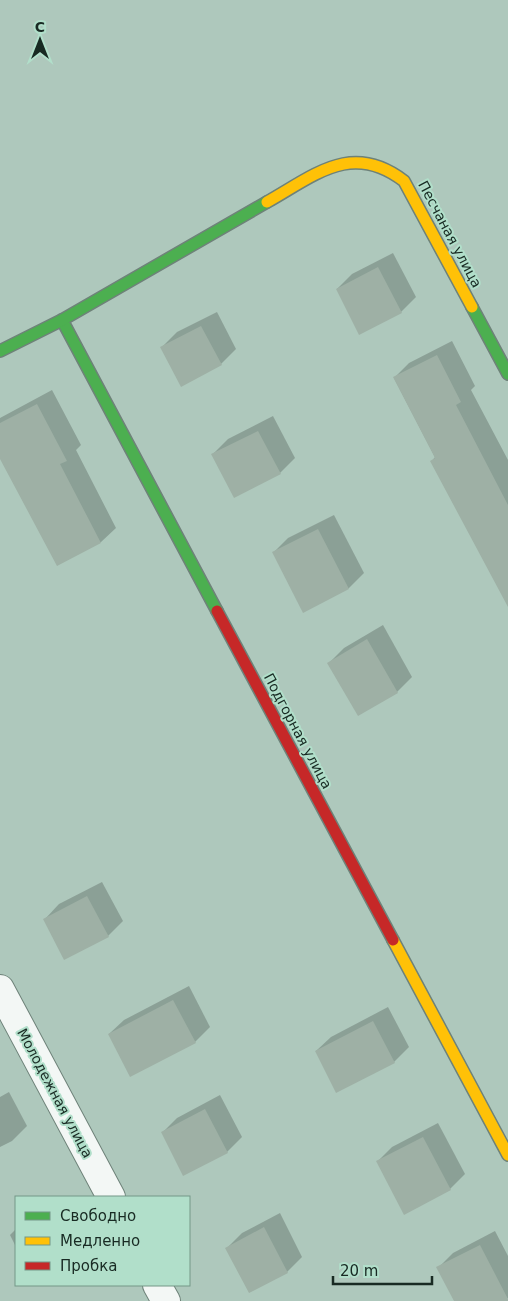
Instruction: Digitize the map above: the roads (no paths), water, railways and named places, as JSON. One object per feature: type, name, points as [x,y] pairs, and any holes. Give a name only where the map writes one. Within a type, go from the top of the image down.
[{"type":"street","name":"Песчаная улица","points":[[0,351],[62,320],[328,167],[349,161],[369,161],[390,169],[404,181],[508,374]]},
{"type":"street","name":"Подгорная улица","points":[[62,320],[508,1155]]},
{"type":"street","name":"Молодежная улица","points":[[0,989],[110,1196]]},
{"type":"street","points":[[158,1286],[166,1301]]}]
